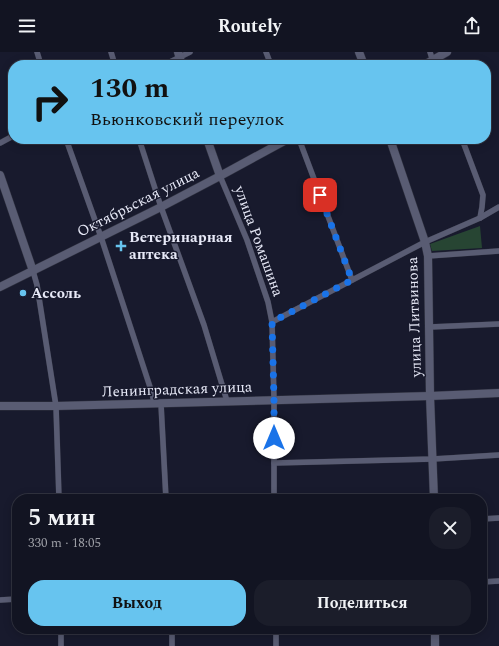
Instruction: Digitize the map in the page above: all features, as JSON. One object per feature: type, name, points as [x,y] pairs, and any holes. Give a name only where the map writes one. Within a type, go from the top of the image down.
[{"type":"main road","points":[[437,60],[447,52]]},
{"type":"main road","name":"улица Ромашина","points":[[210,144],[220,176]]},
{"type":"main road","name":"Октябрьская улица","points":[[0,287],[161,207],[279,144]]},
{"type":"main road","name":"улица Литвинова","points":[[392,144],[425,242],[428,256],[430,396],[434,494]]},
{"type":"main road","points":[[0,175],[33,271]]},
{"type":"main road","name":"Ленинградская улица","points":[[0,406],[56,406],[499,393]]},
{"type":"main road","points":[[435,634],[435,646]]},
{"type":"street","points":[[180,58],[190,52]]},
{"type":"street","points":[[68,144],[101,237],[150,385],[158,403],[166,494]]},
{"type":"street","points":[[141,144],[161,207],[204,325],[226,401]]},
{"type":"street","points":[[301,144],[352,280]]},
{"type":"street","points":[[464,144],[483,195],[480,218]]},
{"type":"street","name":"улица Ромашина","points":[[220,176],[247,240],[268,302],[272,322],[274,494]]},
{"type":"street","points":[[272,322],[425,242],[480,218],[499,207]]},
{"type":"street","points":[[428,256],[499,251]]},
{"type":"street","points":[[33,271],[37,285],[56,406],[58,494]]},
{"type":"street","points":[[430,327],[499,324]]},
{"type":"street","points":[[274,463],[433,459],[499,455]]},
{"type":"street","points":[[487,519],[499,518]]},
{"type":"street","points":[[487,582],[499,581]]},
{"type":"street","points":[[0,600],[12,599]]},
{"type":"street","points":[[61,634],[61,646]]},
{"type":"street","points":[[172,634],[172,646]]},
{"type":"street","points":[[276,634],[276,646]]},
{"type":"green space","points":[[480,226],[482,248],[432,251],[430,244]]},
{"type":"place","name":"Ветеринарная аптека","points":[[121,246]]},
{"type":"place","name":"Ассоль","points":[[23,293]]},
{"type":"route","points":[[274,438],[272,322],[352,280],[320,195]]}]
